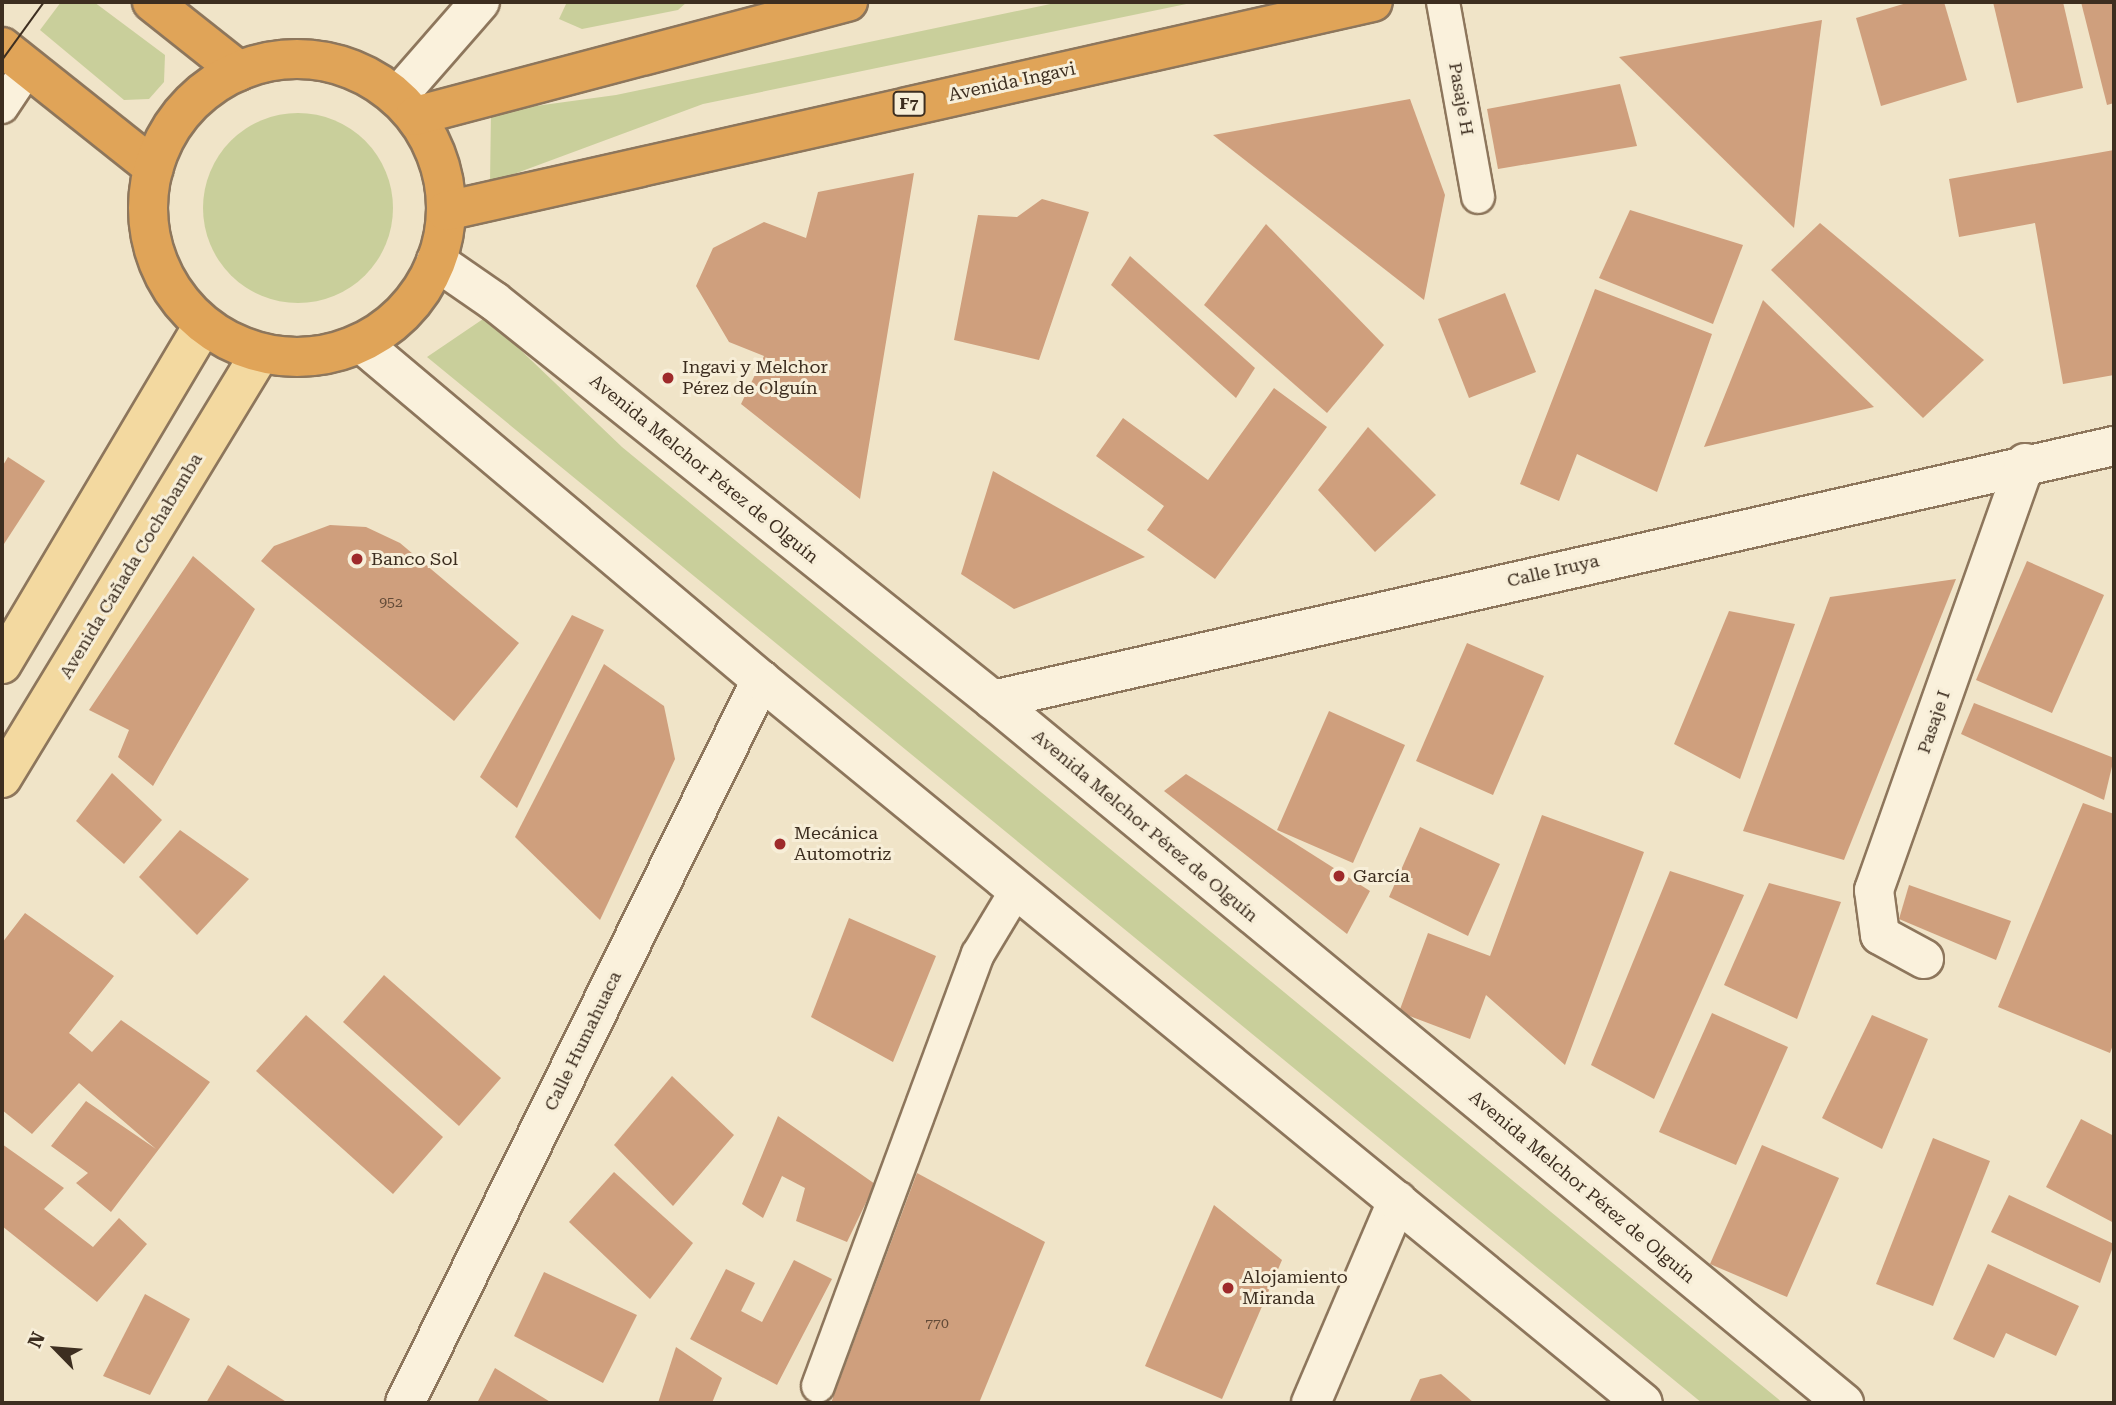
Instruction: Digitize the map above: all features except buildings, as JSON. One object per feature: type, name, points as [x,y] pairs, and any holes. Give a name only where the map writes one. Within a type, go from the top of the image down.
[{"type":"highway","points":[[152,2],[239,71]]},
{"type":"highway","points":[[406,107],[789,7],[848,2]]},
{"type":"highway","name":"Avenida Ingavi","points":[[446,211],[1373,2]]},
{"type":"highway","points":[[15,57],[154,167]]},
{"type":"highway","points":[[287,59],[320,61],[366,75],[406,107],[438,158],[446,211],[436,261],[403,313],[361,343],[310,357],[260,353],[204,325],[175,294],[153,247],[148,211],[154,167],[186,109],[239,71],[287,59]]},
{"type":"main road","points":[[2,664],[204,325]]},
{"type":"main road","name":"Avenida Cañada Cochabamba","points":[[2,778],[260,353]]},
{"type":"street","points":[[406,107],[480,2]]},
{"type":"street","name":"Avenida Melchor Pérez de Olguín","points":[[436,261],[494,301],[993,700],[1844,1403]]},
{"type":"street","points":[[361,343],[761,680],[1643,1403]]},
{"type":"street","name":"Calle Iruya","points":[[993,700],[2025,463],[2114,446]]},
{"type":"street","name":"Pasaje I","points":[[1924,959],[1880,936],[1874,890],[2025,463]]},
{"type":"street","name":"Calle Humahuaca","points":[[405,1403],[761,680]]},
{"type":"street","points":[[1311,1403],[1397,1201]]},
{"type":"lane","name":"Pasaje H","points":[[1443,2],[1478,197]]},
{"type":"lane","points":[[2,107],[15,57]]},
{"type":"lane","points":[[818,1386],[978,954],[1017,889]]},
{"type":"green space","points":[[61,2],[94,2],[165,55],[164,82],[149,99],[124,100],[40,30]]},
{"type":"green space","points":[[567,2],[687,2],[678,10],[582,29],[559,19]]},
{"type":"green space","points":[[1060,2],[1196,2],[703,104],[490,183],[491,112],[616,95]]},
{"type":"green space","points":[[298,113],[334,120],[365,141],[386,172],[393,208],[386,244],[365,275],[334,296],[298,303],[262,296],[231,275],[210,244],[203,208],[210,172],[231,141],[262,120]]},
{"type":"green space","points":[[486,317],[622,447],[1783,1403],[1702,1403],[427,357]]},
{"type":"tram line","points":[[2,60],[44,2]]},
{"type":"place","name":"Ingavi y Melchor Pérez de Olguín","points":[[668,378]]},
{"type":"place","name":"Banco Sol","points":[[357,559]]},
{"type":"place","name":"Mecánica Automotriz","points":[[780,844]]},
{"type":"place","name":"García","points":[[1339,876]]},
{"type":"place","name":"Alojamiento Miranda","points":[[1228,1288]]}]
